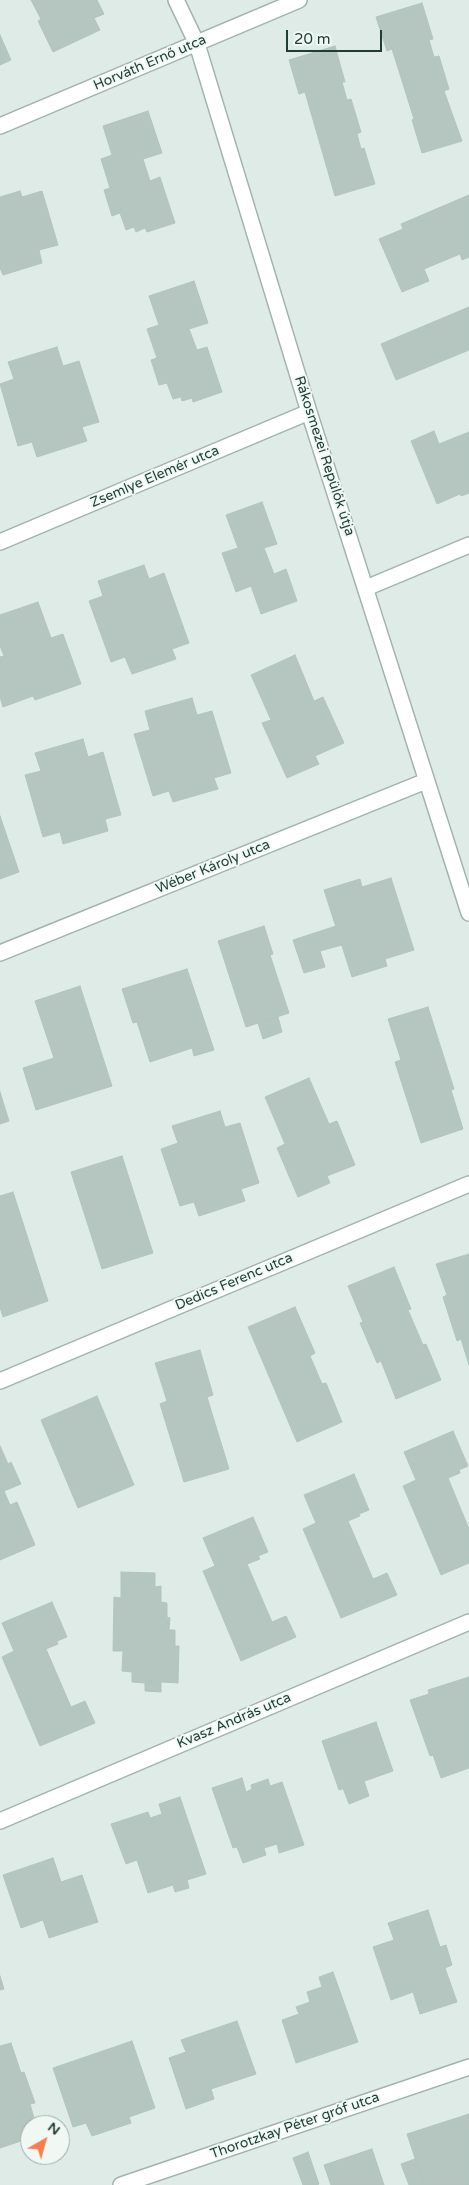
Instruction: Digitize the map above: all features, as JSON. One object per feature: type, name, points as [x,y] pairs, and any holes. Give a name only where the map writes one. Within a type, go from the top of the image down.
[{"type":"street","name":"Rákosmezei Repülők útja","points":[[176,0],[197,44],[309,412],[469,913]]},
{"type":"street","name":"Horváth Ernő utca","points":[[0,126],[299,0]]},
{"type":"street","name":"Zsemlye Elemér utca","points":[[0,542],[309,412]]},
{"type":"street","points":[[366,588],[469,545]]},
{"type":"street","name":"Wéber Károly utca","points":[[0,953],[426,781]]},
{"type":"street","name":"Dedics Ferenc utca","points":[[0,1381],[469,1184]]},
{"type":"street","name":"Kvasz András utca","points":[[0,1821],[469,1622]]},
{"type":"street","name":"Thorotzkay Péter gróf utca","points":[[121,2185],[469,2067]]},
{"type":"building","points":[[31,0],[97,0],[104,14],[94,18],[100,30],[53,52],[38,21],[41,19]]},
{"type":"building","points":[[422,3],[433,39],[429,40],[434,57],[439,56],[449,89],[444,91],[462,141],[422,153],[412,120],[414,119],[392,49],[387,51],[376,17]]},
{"type":"building","points":[[0,35],[11,60],[0,65]]},
{"type":"building","points":[[335,46],[345,82],[342,82],[347,100],[351,99],[361,132],[357,134],[361,149],[364,148],[375,184],[335,196],[305,92],[299,94],[289,60]]},
{"type":"building","points":[[148,111],[162,153],[143,159],[150,181],[160,177],[175,223],[147,232],[145,228],[136,232],[134,227],[126,230],[120,213],[112,216],[104,190],[110,188],[101,159],[112,155],[103,126]]},
{"type":"building","points":[[20,191],[22,197],[42,191],[58,245],[39,250],[42,263],[3,275],[0,268],[0,197]]},
{"type":"building","points":[[469,195],[469,257],[462,260],[460,254],[424,269],[429,281],[402,292],[379,239],[403,229],[401,224]]},
{"type":"building","points":[[194,281],[208,323],[189,329],[197,350],[207,347],[222,392],[193,402],[192,398],[182,401],[181,397],[173,399],[167,383],[159,385],[151,360],[157,358],[147,329],[159,325],[149,296]]},
{"type":"building","points":[[469,307],[469,350],[396,380],[381,344]]},
{"type":"building","points":[[57,347],[63,366],[79,361],[99,422],[82,427],[87,441],[37,457],[32,442],[18,446],[0,384],[14,379],[8,362]]},
{"type":"building","points":[[434,431],[439,444],[469,432],[469,493],[461,496],[460,494],[437,504],[411,441]]},
{"type":"building","points":[[262,502],[277,544],[264,548],[274,574],[286,569],[297,601],[261,614],[251,586],[236,592],[222,553],[238,548],[226,515]]},
{"type":"building","points":[[144,565],[149,579],[164,573],[189,643],[172,649],[176,659],[132,674],[125,657],[111,662],[89,601],[103,596],[98,581]]},
{"type":"building","points":[[38,602],[51,638],[63,634],[81,684],[35,700],[33,696],[3,707],[0,697],[0,657],[4,656],[0,646],[0,615]]},
{"type":"building","points":[[295,655],[314,701],[323,697],[344,743],[315,756],[319,764],[287,778],[262,723],[271,720],[251,675]]},
{"type":"building","points":[[192,698],[197,715],[212,711],[231,773],[214,778],[218,789],[173,802],[169,791],[153,796],[134,734],[150,730],[145,711]]},
{"type":"building","points":[[83,739],[88,757],[103,752],[121,815],[105,819],[108,831],[63,844],[60,832],[43,837],[25,775],[41,771],[35,753]]},
{"type":"building","points":[[0,816],[19,872],[0,879]]},
{"type":"building","points":[[391,878],[414,950],[385,959],[387,966],[352,977],[324,890],[360,879],[362,887]]},
{"type":"building","points":[[264,926],[273,954],[270,955],[289,1013],[246,1027],[218,941]]},
{"type":"building","points":[[336,926],[342,945],[320,951],[325,967],[304,973],[293,940]]},
{"type":"building","points":[[187,969],[214,1050],[194,1056],[192,1048],[150,1062],[137,1022],[133,1023],[122,989]]},
{"type":"building","points":[[80,986],[112,1086],[36,1110],[23,1068],[54,1058],[35,1001]]},
{"type":"building","points":[[428,1007],[454,1089],[451,1090],[463,1129],[421,1143],[395,1062],[401,1060],[388,1019]]},
{"type":"building","points":[[278,1017],[282,1032],[263,1039],[258,1023]]},
{"type":"building","points":[[309,1078],[329,1124],[337,1121],[355,1165],[327,1176],[330,1183],[298,1197],[277,1148],[285,1144],[265,1097]]},
{"type":"building","points":[[0,1092],[9,1121],[0,1124]]},
{"type":"building","points":[[220,1111],[225,1127],[240,1123],[259,1183],[241,1189],[245,1201],[199,1216],[194,1202],[180,1206],[161,1149],[178,1143],[172,1126]]},
{"type":"building","points":[[122,1156],[153,1253],[102,1269],[71,1172]]},
{"type":"building","points":[[13,1192],[48,1301],[3,1317],[0,1307],[0,1196]]},
{"type":"building","points":[[469,1254],[469,1365],[461,1339],[457,1341],[443,1297],[447,1295],[436,1264]]},
{"type":"building","points":[[394,1267],[411,1309],[408,1310],[423,1345],[426,1344],[441,1380],[396,1399],[381,1361],[377,1363],[360,1323],[363,1322],[348,1286]]},
{"type":"building","points":[[295,1307],[315,1353],[310,1356],[322,1384],[326,1383],[342,1422],[297,1442],[248,1327]]},
{"type":"building","points":[[200,1350],[213,1395],[207,1397],[229,1469],[184,1482],[160,1404],[167,1401],[155,1363]]},
{"type":"building","points":[[97,1396],[134,1485],[78,1508],[41,1420]]},
{"type":"building","points":[[453,1431],[468,1466],[459,1470],[460,1473],[448,1478],[469,1529],[469,1563],[441,1575],[403,1486],[416,1480],[404,1452]]},
{"type":"building","points":[[0,1446],[8,1464],[11,1462],[21,1484],[4,1491],[10,1505],[17,1502],[35,1545],[0,1560]]},
{"type":"building","points":[[354,1474],[369,1510],[348,1521],[373,1579],[387,1573],[397,1595],[341,1618],[303,1529],[316,1523],[304,1495]]},
{"type":"building","points":[[253,1517],[268,1552],[258,1556],[260,1559],[247,1564],[272,1622],[286,1616],[296,1637],[241,1661],[203,1571],[215,1566],[203,1538]]},
{"type":"building","points":[[121,1572],[155,1573],[155,1587],[161,1586],[161,1602],[167,1603],[167,1617],[170,1618],[169,1630],[175,1630],[175,1646],[179,1646],[178,1683],[161,1682],[161,1692],[145,1691],[145,1683],[132,1682],[132,1672],[122,1671],[123,1651],[113,1651],[114,1597],[121,1598]]},
{"type":"building","points":[[52,1602],[67,1637],[57,1641],[58,1644],[46,1649],[71,1707],[85,1701],[95,1723],[40,1746],[2,1657],[14,1651],[2,1623]]},
{"type":"building","points":[[469,1677],[469,1768],[441,1778],[433,1755],[430,1756],[410,1700],[429,1694],[428,1690]]},
{"type":"building","points":[[376,1722],[393,1771],[339,1790],[322,1741]]},
{"type":"building","points":[[242,1778],[246,1792],[252,1789],[251,1785],[268,1779],[270,1786],[282,1782],[304,1845],[279,1853],[277,1844],[264,1848],[266,1855],[243,1863],[237,1847],[233,1848],[212,1788]]},
{"type":"building","points":[[364,1781],[369,1796],[349,1804],[343,1788]]},
{"type":"building","points":[[180,1797],[206,1874],[187,1880],[189,1888],[175,1892],[173,1885],[148,1893],[137,1860],[126,1864],[111,1824],[148,1812],[150,1818],[162,1814],[159,1804]]},
{"type":"building","points":[[53,1858],[61,1882],[82,1875],[98,1922],[49,1938],[43,1920],[21,1928],[3,1875]]},
{"type":"building","points":[[428,1910],[440,1947],[446,1945],[452,1965],[445,1968],[457,2002],[420,2014],[413,1992],[391,2000],[373,1947],[394,1940],[388,1923]]},
{"type":"building","points":[[333,1972],[358,2042],[296,2063],[282,2020],[299,2014],[296,2007],[310,2002],[307,1992],[322,1987],[319,1977]]},
{"type":"building","points":[[0,1976],[4,1989],[0,1990]]},
{"type":"building","points":[[237,2021],[256,2074],[211,2089],[214,2099],[186,2109],[169,2058],[186,2052],[181,2040]]},
{"type":"building","points":[[132,2041],[155,2108],[129,2117],[131,2123],[92,2136],[86,2123],[73,2127],[53,2068]]},
{"type":"building","points":[[11,2043],[21,2073],[24,2072],[35,2103],[30,2104],[33,2115],[20,2115],[20,2141],[0,2148],[0,2046]]},
{"type":"building","points":[[469,2114],[469,2185],[424,2185],[407,2134]]},
{"type":"building","points":[[372,2149],[384,2185],[331,2185],[324,2165]]},
{"type":"building","points":[[308,2152],[319,2184],[317,2185],[303,2185],[293,2158]]},
{"type":"building","points":[[415,2159],[424,2185],[409,2185],[401,2164]]}]
